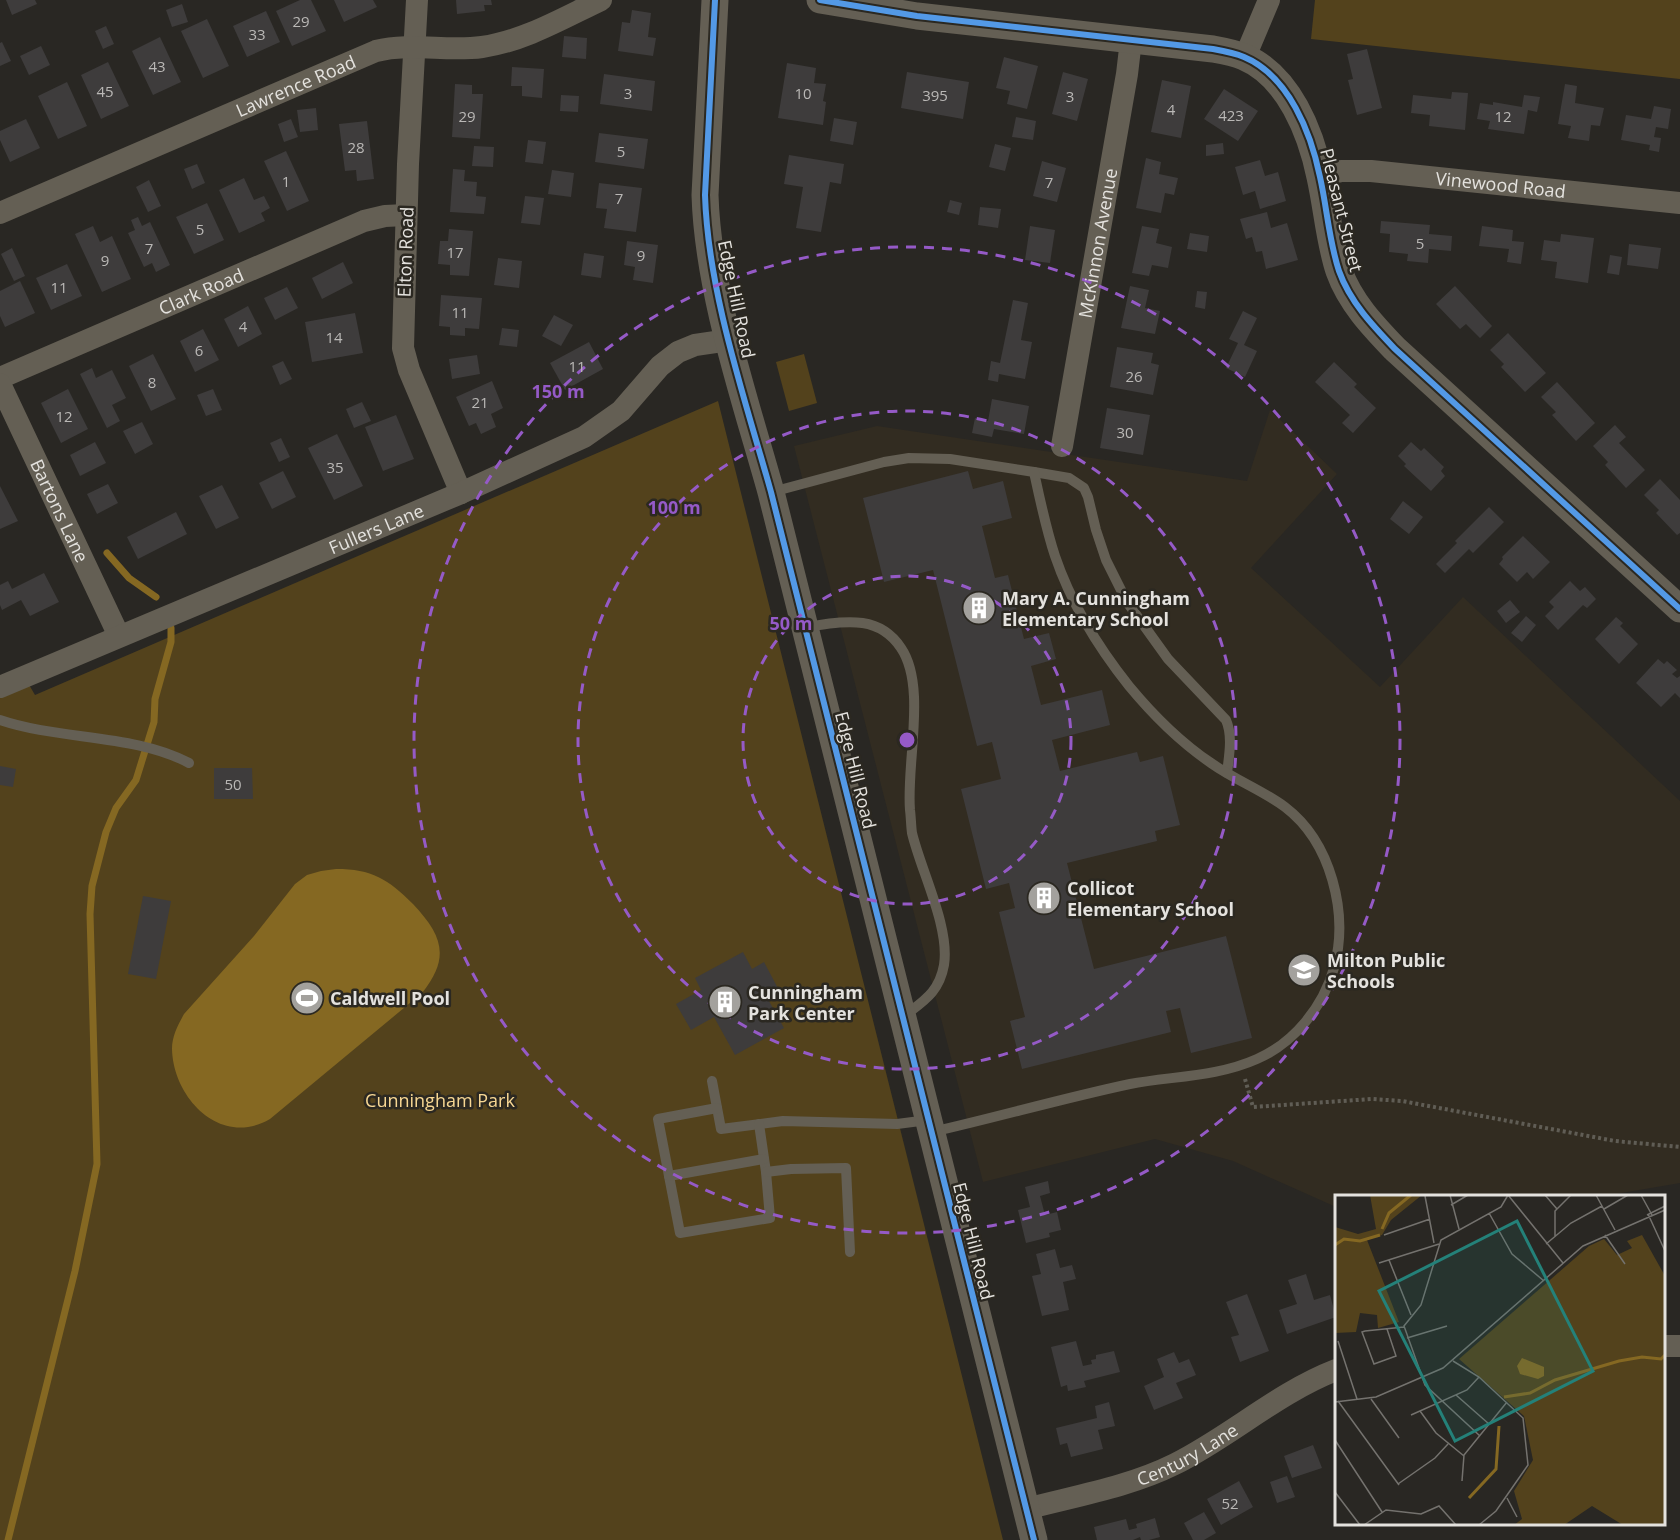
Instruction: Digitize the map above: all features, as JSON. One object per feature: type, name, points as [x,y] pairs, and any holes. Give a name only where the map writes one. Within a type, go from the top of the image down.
[{"type":"street","name":"Elton Road","points":[[417,0],[402,336],[405,359],[462,493]]},
{"type":"street","name":"Lawrence Road","points":[[0,213],[376,51],[389,47],[465,48],[498,44],[529,33],[602,0]]},
{"type":"street","name":"Edge Hill Road","points":[[715,0],[705,195],[712,260],[729,340],[771,492],[1034,1540]]},
{"type":"street","name":"Pleasant Street","points":[[820,0],[908,14],[1214,49],[1245,57],[1272,77],[1287,96],[1310,144],[1320,176],[1340,273],[1362,313],[1395,349],[1680,609]]},
{"type":"street","points":[[1245,57],[1269,0]]},
{"type":"street","name":"McKinnon Avenue","points":[[1062,446],[1131,40]]},
{"type":"street","name":"Vinewood Road","points":[[1320,176],[1341,171],[1371,171],[1680,203]]},
{"type":"street","name":"Clark Road","points":[[0,378],[364,221],[385,216],[406,215]]},
{"type":"street","name":"Fullers Lane","points":[[0,687],[462,493],[584,437],[604,424],[636,396],[660,366],[678,352],[695,345],[729,340]]},
{"type":"street","name":"Bartons Lane","points":[[0,384],[119,636]]},
{"type":"street","name":"Century Lane","points":[[1026,1509],[1153,1474],[1193,1455],[1283,1396],[1335,1370]]},
{"type":"lane","points":[[771,492],[884,462],[909,458],[950,459],[1070,478],[1084,488],[1106,560],[1131,609],[1179,672],[1226,720],[1230,728],[1227,773]]},
{"type":"lane","points":[[712,1081],[721,1129],[794,1120],[930,1126],[1128,1085],[1241,1065],[1276,1049],[1307,1021],[1325,992],[1338,952],[1339,927],[1332,878],[1320,850],[1307,828],[1276,801],[1227,773],[1198,753],[1154,714],[1104,652],[1077,606],[1056,559],[1034,472]]},
{"type":"lane","points":[[804,627],[850,621],[870,623],[884,630],[901,647],[910,668],[914,705],[909,801],[912,832],[938,917],[944,964],[938,985],[932,995],[903,1017]]},
{"type":"lane","points":[[0,720],[160,751],[189,763]]},
{"type":"lane","points":[[717,1108],[658,1119],[680,1233],[770,1218],[759,1124]]},
{"type":"lane","points":[[669,1176],[764,1159]]},
{"type":"lane","points":[[766,1172],[846,1168],[850,1252]]},
{"type":"path","points":[[1241,1065],[1252,1107],[1372,1099],[1402,1101],[1615,1141],[1680,1147]]},
{"type":"shaded area","name":"Milton Public Schools","points":[[1270,410],[1337,474],[1251,568],[1380,687],[1463,597],[1680,801],[1680,1183],[1610,1195],[1335,1195],[1335,1207],[1233,1161],[1155,1139],[983,1182],[794,446],[877,426],[1247,481]]},
{"type":"shaded area","name":"Caldwell Pool","points":[[336,869],[360,871],[379,877],[413,904],[436,936],[440,957],[437,968],[422,993],[270,1119],[252,1126],[234,1127],[218,1123],[203,1113],[181,1085],[174,1067],[172,1049],[178,1026],[184,1014],[254,936],[295,884],[307,875]]},
{"type":"green space","points":[[1315,0],[1680,0],[1680,79],[1311,39]]},
{"type":"green space","points":[[804,354],[817,403],[789,411],[776,362]]},
{"type":"green space","name":"Cunningham Park","points":[[718,401],[1003,1540],[0,1540],[0,697],[28,683],[35,695]]},
{"type":"building","points":[[6,0],[35,0],[37,4],[12,15]]},
{"type":"building","points":[[300,0],[311,0],[326,31],[292,46],[276,11]]},
{"type":"building","points":[[334,0],[373,0],[377,7],[344,22]]},
{"type":"building","points":[[456,0],[491,0],[492,5],[484,5],[485,11],[457,14]]},
{"type":"building","points":[[182,4],[188,22],[172,27],[166,10]]},
{"type":"building","points":[[632,10],[651,13],[648,37],[656,38],[653,56],[618,51],[622,22],[630,23]]},
{"type":"building","points":[[266,11],[280,42],[247,57],[233,26]]},
{"type":"building","points":[[207,19],[229,66],[203,78],[181,31]]},
{"type":"building","points":[[106,26],[114,44],[103,49],[95,31]]},
{"type":"building","points":[[564,36],[587,38],[586,59],[562,57]]},
{"type":"building","points":[[160,37],[181,82],[153,95],[132,51]]},
{"type":"building","points":[[2,42],[11,61],[0,66],[0,43]]},
{"type":"building","points":[[41,46],[50,65],[29,75],[20,56]]},
{"type":"building","points":[[1367,49],[1382,108],[1357,115],[1348,80],[1353,79],[1347,54]]},
{"type":"building","points":[[1004,57],[1038,66],[1027,109],[1007,104],[1010,91],[996,88]]},
{"type":"building","points":[[108,62],[129,106],[101,119],[81,75]]},
{"type":"building","points":[[787,63],[816,68],[814,83],[826,84],[823,125],[778,118]]},
{"type":"building","points":[[512,67],[544,69],[542,98],[522,96],[522,86],[511,86]]},
{"type":"building","points":[[907,72],[969,82],[963,119],[901,108]]},
{"type":"building","points":[[1063,72],[1088,79],[1077,121],[1052,114]]},
{"type":"building","points":[[604,74],[655,81],[652,111],[600,104]]},
{"type":"building","points":[[1162,80],[1191,86],[1181,138],[1151,132]]},
{"type":"building","points":[[67,82],[87,126],[58,139],[38,96]]},
{"type":"building","points":[[455,84],[472,85],[472,94],[483,94],[480,139],[452,137]]},
{"type":"building","points":[[1565,84],[1577,86],[1575,103],[1604,108],[1600,126],[1591,125],[1589,141],[1568,138],[1571,126],[1558,124]]},
{"type":"building","points":[[1224,89],[1258,111],[1238,141],[1204,119]]},
{"type":"building","points":[[1452,92],[1468,93],[1465,130],[1429,126],[1430,115],[1411,113],[1413,95],[1451,99]]},
{"type":"building","points":[[561,95],[579,96],[578,112],[560,111]]},
{"type":"building","points":[[1524,95],[1540,97],[1537,112],[1528,110],[1524,134],[1488,129],[1490,121],[1477,119],[1480,103],[1493,105],[1493,102],[1522,107]]},
{"type":"building","points":[[1654,106],[1671,109],[1668,129],[1656,127],[1654,137],[1661,138],[1659,152],[1649,150],[1650,145],[1621,140],[1626,115],[1651,119]]},
{"type":"building","points":[[316,108],[318,130],[300,132],[297,110]]},
{"type":"building","points":[[1016,117],[1036,121],[1033,140],[1012,137]]},
{"type":"building","points":[[834,118],[857,122],[853,145],[830,141]]},
{"type":"building","points":[[26,119],[40,148],[10,162],[0,140],[0,131]]},
{"type":"building","points":[[291,119],[298,137],[284,142],[278,124]]},
{"type":"building","points":[[367,121],[374,179],[357,181],[356,170],[345,171],[339,124]]},
{"type":"building","points":[[599,133],[648,139],[644,169],[595,162]]},
{"type":"building","points":[[528,140],[546,142],[543,164],[525,162]]},
{"type":"building","points":[[1223,143],[1224,154],[1206,156],[1206,145]]},
{"type":"building","points":[[995,144],[1011,148],[1005,171],[989,167]]},
{"type":"building","points":[[474,146],[494,147],[493,167],[472,166]]},
{"type":"building","points":[[286,151],[309,201],[287,211],[264,161]]},
{"type":"building","points":[[789,155],[844,164],[841,184],[830,182],[821,232],[796,228],[803,187],[784,184]]},
{"type":"building","points":[[1146,158],[1161,162],[1159,174],[1178,178],[1174,195],[1165,193],[1161,213],[1136,208]]},
{"type":"building","points":[[1260,160],[1265,176],[1278,172],[1286,201],[1260,209],[1255,191],[1243,195],[1235,167]]},
{"type":"building","points":[[1042,161],[1066,168],[1057,202],[1033,196]]},
{"type":"building","points":[[197,164],[205,183],[192,189],[184,169]]},
{"type":"building","points":[[453,169],[465,170],[464,181],[477,182],[476,196],[486,197],[484,214],[450,212]]},
{"type":"building","points":[[552,170],[574,173],[571,197],[548,194]]},
{"type":"building","points":[[244,178],[254,200],[264,196],[270,208],[261,213],[265,221],[239,233],[219,190]]},
{"type":"building","points":[[149,180],[161,206],[148,212],[136,187]]},
{"type":"building","points":[[599,183],[642,188],[636,232],[604,228],[607,209],[596,208]]},
{"type":"building","points":[[525,196],[544,198],[540,225],[521,223]]},
{"type":"building","points":[[950,200],[962,203],[959,215],[947,212]]},
{"type":"building","points":[[207,203],[224,240],[194,254],[176,217]]},
{"type":"building","points":[[980,207],[1001,209],[998,228],[978,225]]},
{"type":"building","points":[[1267,212],[1271,228],[1287,223],[1298,260],[1266,269],[1262,251],[1256,252],[1252,237],[1246,239],[1240,219]]},
{"type":"building","points":[[138,217],[142,226],[150,222],[170,265],[156,272],[152,263],[144,267],[128,233],[135,230],[131,220]]},
{"type":"building","points":[[1381,221],[1430,225],[1429,234],[1452,236],[1451,251],[1429,249],[1428,263],[1407,261],[1408,254],[1389,252],[1390,234],[1380,233]]},
{"type":"building","points":[[93,226],[100,242],[112,236],[131,279],[102,292],[75,234]]},
{"type":"building","points":[[1030,226],[1055,230],[1050,263],[1025,260]]},
{"type":"building","points":[[1142,226],[1159,229],[1156,243],[1172,247],[1168,268],[1152,265],[1149,276],[1132,273]]},
{"type":"building","points":[[1482,226],[1513,230],[1512,241],[1524,242],[1521,264],[1507,262],[1509,249],[1479,246]]},
{"type":"building","points":[[449,229],[473,231],[469,276],[450,275],[450,265],[438,264],[440,241],[448,241]]},
{"type":"building","points":[[1190,233],[1209,236],[1207,252],[1187,249]]},
{"type":"building","points":[[1561,234],[1594,238],[1588,283],[1555,278],[1557,262],[1541,260],[1544,240],[1560,242]]},
{"type":"building","points":[[627,241],[658,245],[653,283],[633,280],[635,267],[624,265]]},
{"type":"building","points":[[1629,244],[1661,248],[1658,269],[1627,265]]},
{"type":"building","points":[[12,248],[25,276],[14,281],[1,254]]},
{"type":"building","points":[[584,253],[604,256],[601,278],[581,275]]},
{"type":"building","points":[[1610,255],[1622,257],[1619,275],[1607,273]]},
{"type":"building","points":[[498,258],[522,261],[519,288],[494,285]]},
{"type":"building","points":[[343,262],[353,283],[322,299],[312,278]]},
{"type":"building","points":[[67,264],[82,296],[51,310],[36,278]]},
{"type":"building","points":[[20,281],[35,313],[5,327],[0,316],[0,291]]},
{"type":"building","points":[[1130,286],[1149,290],[1145,308],[1160,311],[1155,334],[1121,328]]},
{"type":"building","points":[[1455,286],[1492,326],[1480,338],[1466,324],[1460,329],[1436,304]]},
{"type":"building","points":[[287,287],[298,308],[275,320],[264,298]]},
{"type":"building","points":[[1197,291],[1207,292],[1205,309],[1195,307]]},
{"type":"building","points":[[441,295],[482,298],[479,329],[465,328],[465,336],[450,335],[450,327],[439,326]]},
{"type":"building","points":[[1013,300],[1028,303],[1021,340],[1032,342],[1025,379],[999,374],[998,382],[988,380],[991,361],[1000,363]]},
{"type":"building","points":[[248,306],[262,334],[238,347],[224,319]]},
{"type":"building","points":[[1243,311],[1257,318],[1244,345],[1257,351],[1245,377],[1226,368],[1238,343],[1229,339]]},
{"type":"building","points":[[355,313],[363,353],[312,362],[305,322]]},
{"type":"building","points":[[554,315],[573,325],[561,346],[542,336]]},
{"type":"building","points":[[502,328],[519,330],[517,347],[499,345]]},
{"type":"building","points":[[203,329],[219,360],[195,372],[180,341]]},
{"type":"building","points":[[1508,333],[1546,373],[1525,392],[1501,367],[1504,364],[1490,350]]},
{"type":"building","points":[[589,342],[603,369],[565,390],[550,363]]},
{"type":"building","points":[[1117,347],[1153,353],[1151,363],[1159,365],[1153,395],[1110,387]]},
{"type":"building","points":[[153,354],[176,399],[151,411],[129,366]]},
{"type":"building","points":[[477,355],[480,374],[452,379],[449,359]]},
{"type":"building","points":[[283,361],[292,379],[280,385],[272,366]]},
{"type":"building","points":[[1334,362],[1357,384],[1354,387],[1376,408],[1353,433],[1342,423],[1350,415],[1315,382]]},
{"type":"building","points":[[92,368],[96,378],[112,370],[126,398],[112,405],[120,421],[107,428],[80,374]]},
{"type":"building","points":[[492,381],[503,408],[491,414],[496,427],[481,434],[476,423],[469,426],[456,397]]},
{"type":"building","points":[[1557,382],[1595,423],[1576,441],[1552,415],[1556,412],[1541,397]]},
{"type":"building","points":[[68,389],[88,429],[61,443],[41,403]]},
{"type":"building","points":[[213,389],[222,410],[206,416],[197,395]]},
{"type":"building","points":[[992,399],[1029,406],[1024,434],[994,429],[992,437],[972,433],[975,418],[988,421]]},
{"type":"building","points":[[362,402],[371,421],[354,428],[346,409]]},
{"type":"building","points":[[1107,408],[1150,415],[1143,455],[1100,448]]},
{"type":"building","points":[[396,415],[414,459],[383,471],[365,427]]},
{"type":"building","points":[[142,422],[153,444],[135,454],[123,431]]},
{"type":"building","points":[[1615,425],[1626,437],[1619,443],[1645,470],[1626,488],[1605,465],[1608,462],[1593,446]]},
{"type":"building","points":[[337,434],[363,486],[334,500],[308,448]]},
{"type":"building","points":[[281,438],[290,457],[279,462],[270,443]]},
{"type":"building","points":[[95,442],[106,463],[80,476],[70,455]]},
{"type":"building","points":[[1411,442],[1421,451],[1424,448],[1444,467],[1441,471],[1445,476],[1431,491],[1404,466],[1406,464],[1398,456]]},
{"type":"building","points":[[283,471],[296,497],[272,509],[259,483]]},
{"type":"building","name":"Collicot Elementary School","points":[[968,471],[973,489],[1003,481],[1012,518],[982,526],[995,578],[1008,575],[1024,639],[1049,633],[1056,659],[1031,666],[1041,705],[1102,690],[1110,725],[1052,740],[1060,771],[1137,752],[1140,762],[1163,756],[1180,825],[1155,831],[1157,841],[1067,863],[1094,969],[1226,936],[1252,1038],[1191,1053],[1180,1008],[1166,1011],[1171,1032],[1022,1069],[1010,1021],[1025,1017],[999,912],[1015,908],[1009,883],[986,889],[961,789],[1001,779],[992,742],[977,746],[933,570],[884,582],[863,498]]},
{"type":"building","points":[[1660,479],[1680,500],[1680,533],[1677,535],[1656,513],[1659,510],[1644,495]]},
{"type":"building","points":[[108,484],[118,503],[97,514],[87,494]]},
{"type":"building","points":[[222,485],[239,518],[216,529],[199,496]]},
{"type":"building","points":[[0,486],[18,521],[0,529]]},
{"type":"building","points":[[1403,501],[1423,517],[1409,534],[1390,519]]},
{"type":"building","points":[[1489,507],[1504,522],[1473,553],[1469,549],[1445,573],[1436,564]]},
{"type":"building","points":[[176,512],[187,534],[138,559],[127,537]]},
{"type":"building","points":[[1523,536],[1550,562],[1533,579],[1527,572],[1517,582],[1499,564],[1502,557]]},
{"type":"building","points":[[44,573],[59,602],[30,616],[21,600],[2,610],[0,585],[8,581],[12,589]]},
{"type":"building","points":[[1570,581],[1580,591],[1585,587],[1596,599],[1587,608],[1583,605],[1558,630],[1545,616],[1554,607],[1549,602]]},
{"type":"building","points":[[1510,600],[1520,612],[1506,623],[1497,611]]},
{"type":"building","points":[[1526,616],[1536,625],[1522,642],[1511,633]]},
{"type":"building","points":[[1616,617],[1623,623],[1620,626],[1638,644],[1619,664],[1595,639]]},
{"type":"building","points":[[1658,659],[1664,664],[1667,661],[1677,670],[1672,674],[1677,678],[1680,676],[1680,698],[1675,693],[1661,707],[1636,683]]},
{"type":"building","points":[[0,766],[16,769],[13,787],[0,785]]},
{"type":"building","points":[[214,768],[252,768],[253,799],[214,799]]},
{"type":"building","points":[[143,896],[171,901],[156,979],[128,974]]},
{"type":"building","name":"Cunningham Park Center","points":[[743,952],[752,969],[764,962],[781,994],[769,1001],[784,1028],[735,1055],[714,1017],[691,1030],[676,1004],[701,990],[695,978]]},
{"type":"building","points":[[1048,1181],[1050,1193],[1040,1196],[1045,1215],[1057,1212],[1061,1230],[1049,1233],[1050,1237],[1026,1243],[1018,1210],[1030,1207],[1025,1187]]},
{"type":"building","points":[[1055,1249],[1060,1268],[1072,1265],[1076,1279],[1063,1282],[1069,1310],[1042,1316],[1032,1276],[1041,1274],[1036,1254]]},
{"type":"building","points":[[1306,1274],[1314,1300],[1330,1295],[1335,1317],[1287,1334],[1279,1310],[1297,1304],[1288,1280]]},
{"type":"building","points":[[1247,1294],[1269,1351],[1240,1362],[1231,1337],[1239,1335],[1226,1302]]},
{"type":"building","points":[[1076,1341],[1083,1366],[1092,1364],[1091,1360],[1096,1359],[1096,1355],[1114,1351],[1120,1372],[1084,1381],[1086,1387],[1068,1391],[1067,1385],[1061,1387],[1051,1347]]},
{"type":"building","points":[[1174,1352],[1179,1363],[1189,1359],[1196,1375],[1176,1383],[1183,1398],[1154,1410],[1144,1386],[1164,1377],[1157,1359]]},
{"type":"building","points":[[1109,1402],[1115,1426],[1098,1430],[1103,1449],[1071,1457],[1067,1443],[1060,1445],[1056,1428],[1097,1418],[1095,1406]]},
{"type":"building","points":[[1313,1445],[1322,1468],[1292,1478],[1284,1456]]},
{"type":"building","points":[[1287,1476],[1295,1497],[1277,1503],[1270,1482]]},
{"type":"building","points":[[1239,1481],[1253,1507],[1221,1525],[1207,1499]]},
{"type":"building","points":[[1204,1512],[1216,1533],[1204,1540],[1193,1540],[1184,1523]]},
{"type":"building","points":[[1155,1518],[1160,1537],[1149,1540],[1141,1540],[1140,1537],[1133,1540],[1097,1540],[1094,1527],[1126,1519],[1129,1530],[1137,1528],[1136,1524]]},
{"type":"waterway","points":[[107,553],[129,578],[156,597]]},
{"type":"waterway","points":[[8,1540],[75,1271],[97,1164],[90,914],[92,886],[106,832],[116,808],[136,780],[154,722],[155,699],[171,642],[171,628]]},
{"type":"cycle path","points":[[715,0],[705,195],[708,232],[720,307],[739,383],[771,492],[1034,1540]]},
{"type":"cycle path","points":[[820,0],[917,16],[1213,49],[1241,56],[1260,66],[1285,92],[1304,125],[1316,160],[1339,271],[1349,293],[1363,313],[1395,349],[1680,609]]},
{"type":"place","name":"Mary A. Cunningham Elementary School","points":[[979,608]]},
{"type":"place","name":"Collicot Elementary School","points":[[1044,898]]},
{"type":"place","name":"Milton Public Schools","points":[[1304,970]]},
{"type":"place","name":"Caldwell Pool","points":[[307,998]]},
{"type":"place","name":"Cunningham Park Center","points":[[725,1002]]}]
